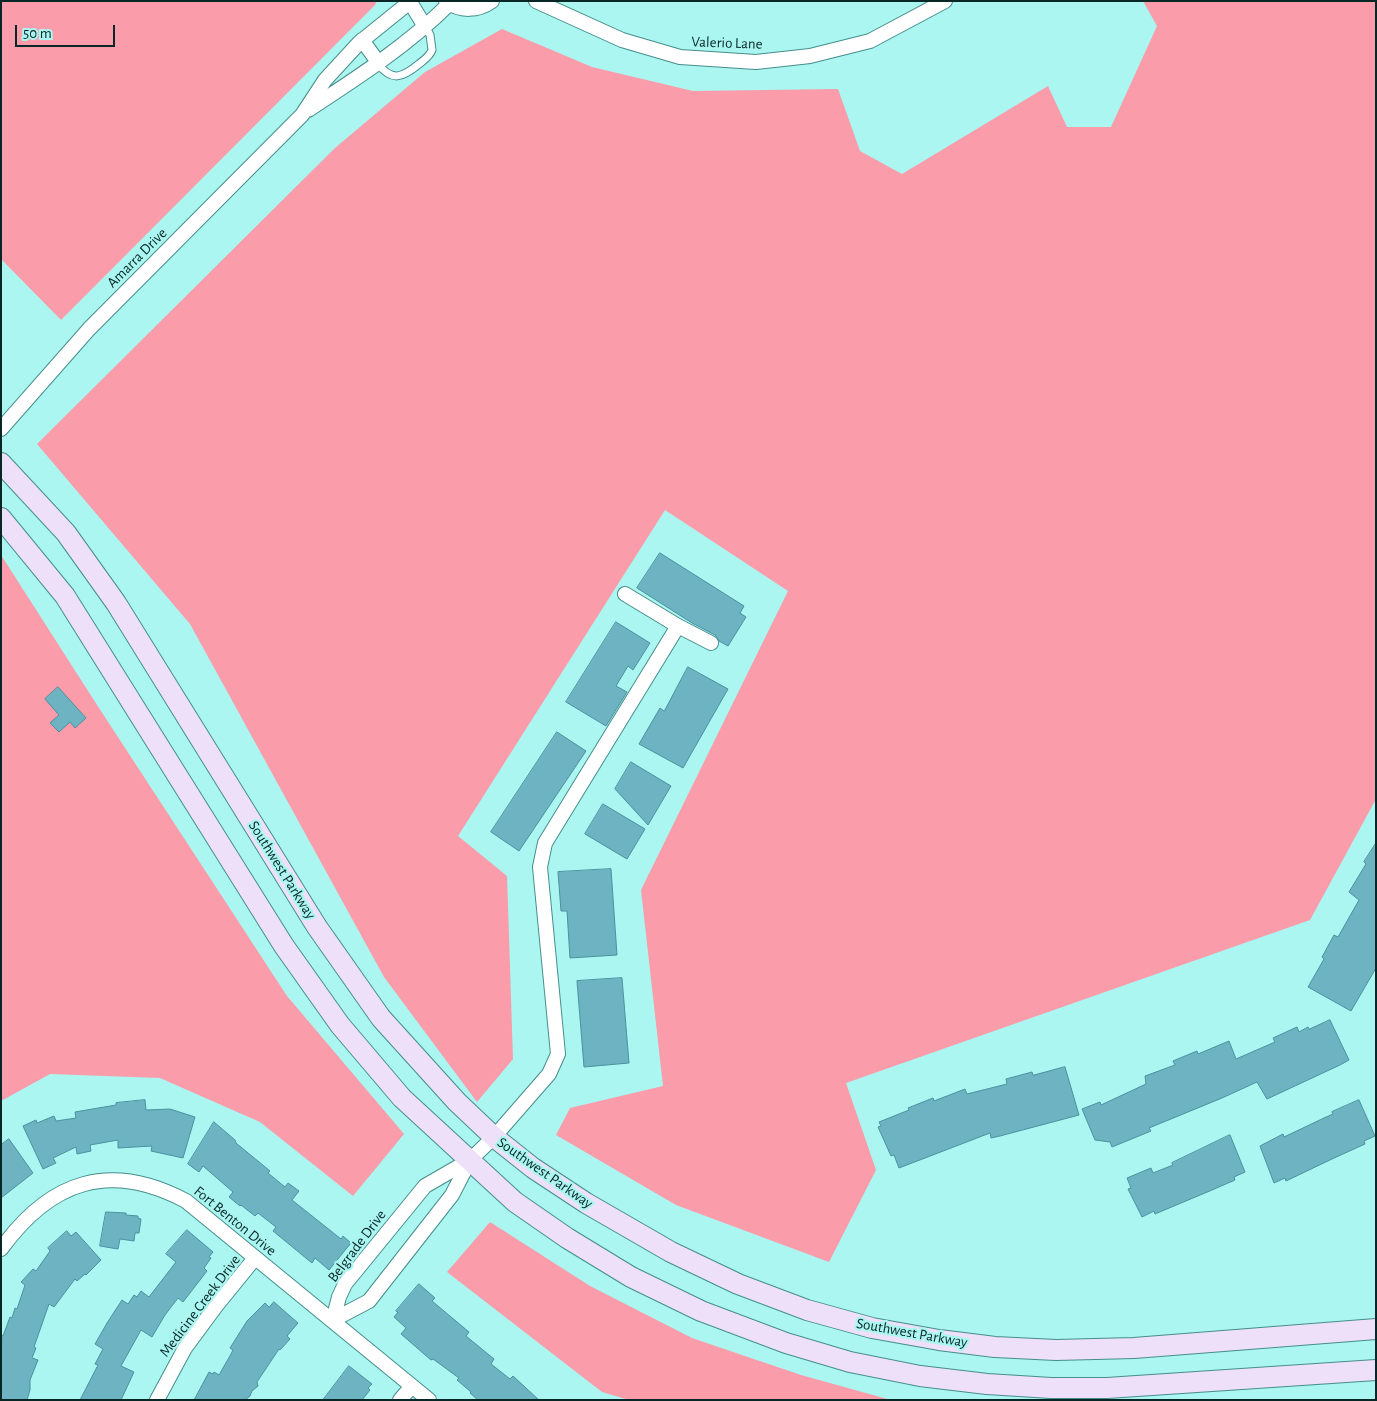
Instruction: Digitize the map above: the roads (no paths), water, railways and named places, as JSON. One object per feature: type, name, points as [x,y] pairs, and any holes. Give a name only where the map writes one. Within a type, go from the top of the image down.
[{"type":"main road","name":"Southwest Parkway","points":[[1,463],[66,533],[116,603],[317,927],[381,1018],[457,1102],[494,1137],[533,1168],[586,1203],[670,1252],[738,1284],[808,1310],[872,1328],[967,1344],[1056,1350],[1134,1348],[1376,1329]]},
{"type":"main road","points":[[1,518],[65,596],[284,946],[340,1025],[402,1098],[515,1202],[567,1238],[631,1277],[701,1311],[786,1343],[850,1362],[920,1376],[986,1384],[1051,1396],[1107,1388],[1376,1370]]},
{"type":"street","points":[[448,2],[459,8],[470,9],[481,7],[492,1]]},
{"type":"street","name":"Valerio Lane","points":[[536,1],[622,40],[680,57],[756,62],[810,56],[870,41],[945,1]]},
{"type":"street","points":[[411,2],[424,25]]},
{"type":"street","name":"Amarra Drive","points":[[302,115],[325,80],[362,40],[411,2]]},
{"type":"street","name":"Amarra Drive","points":[[1,429],[89,329],[302,115],[377,63],[424,25],[448,2]]},
{"type":"street","points":[[362,40],[377,63]]},
{"type":"street","points":[[625,594],[678,626],[711,643]]},
{"type":"street","name":"Belgrade Drive","points":[[333,1320],[344,1284],[425,1186],[470,1160],[494,1137],[549,1074],[558,1054],[540,867],[545,843],[678,626]]},
{"type":"street","name":"Belgrade Drive","points":[[333,1320],[369,1301],[452,1195],[470,1160]]},
{"type":"street","name":"Fort Benton Drive","points":[[1,1249],[10,1236],[35,1211],[56,1196],[79,1186],[104,1180],[118,1180],[148,1184],[166,1190],[186,1201],[429,1400]]},
{"type":"street","name":"Medicine Creek Drive","points":[[157,1400],[185,1348],[255,1258]]},
{"type":"street","points":[[400,1400],[412,1386]]},
{"type":"lane","points":[[377,63],[388,75],[398,77],[408,73],[425,59],[432,50],[430,35],[424,25]]}]
